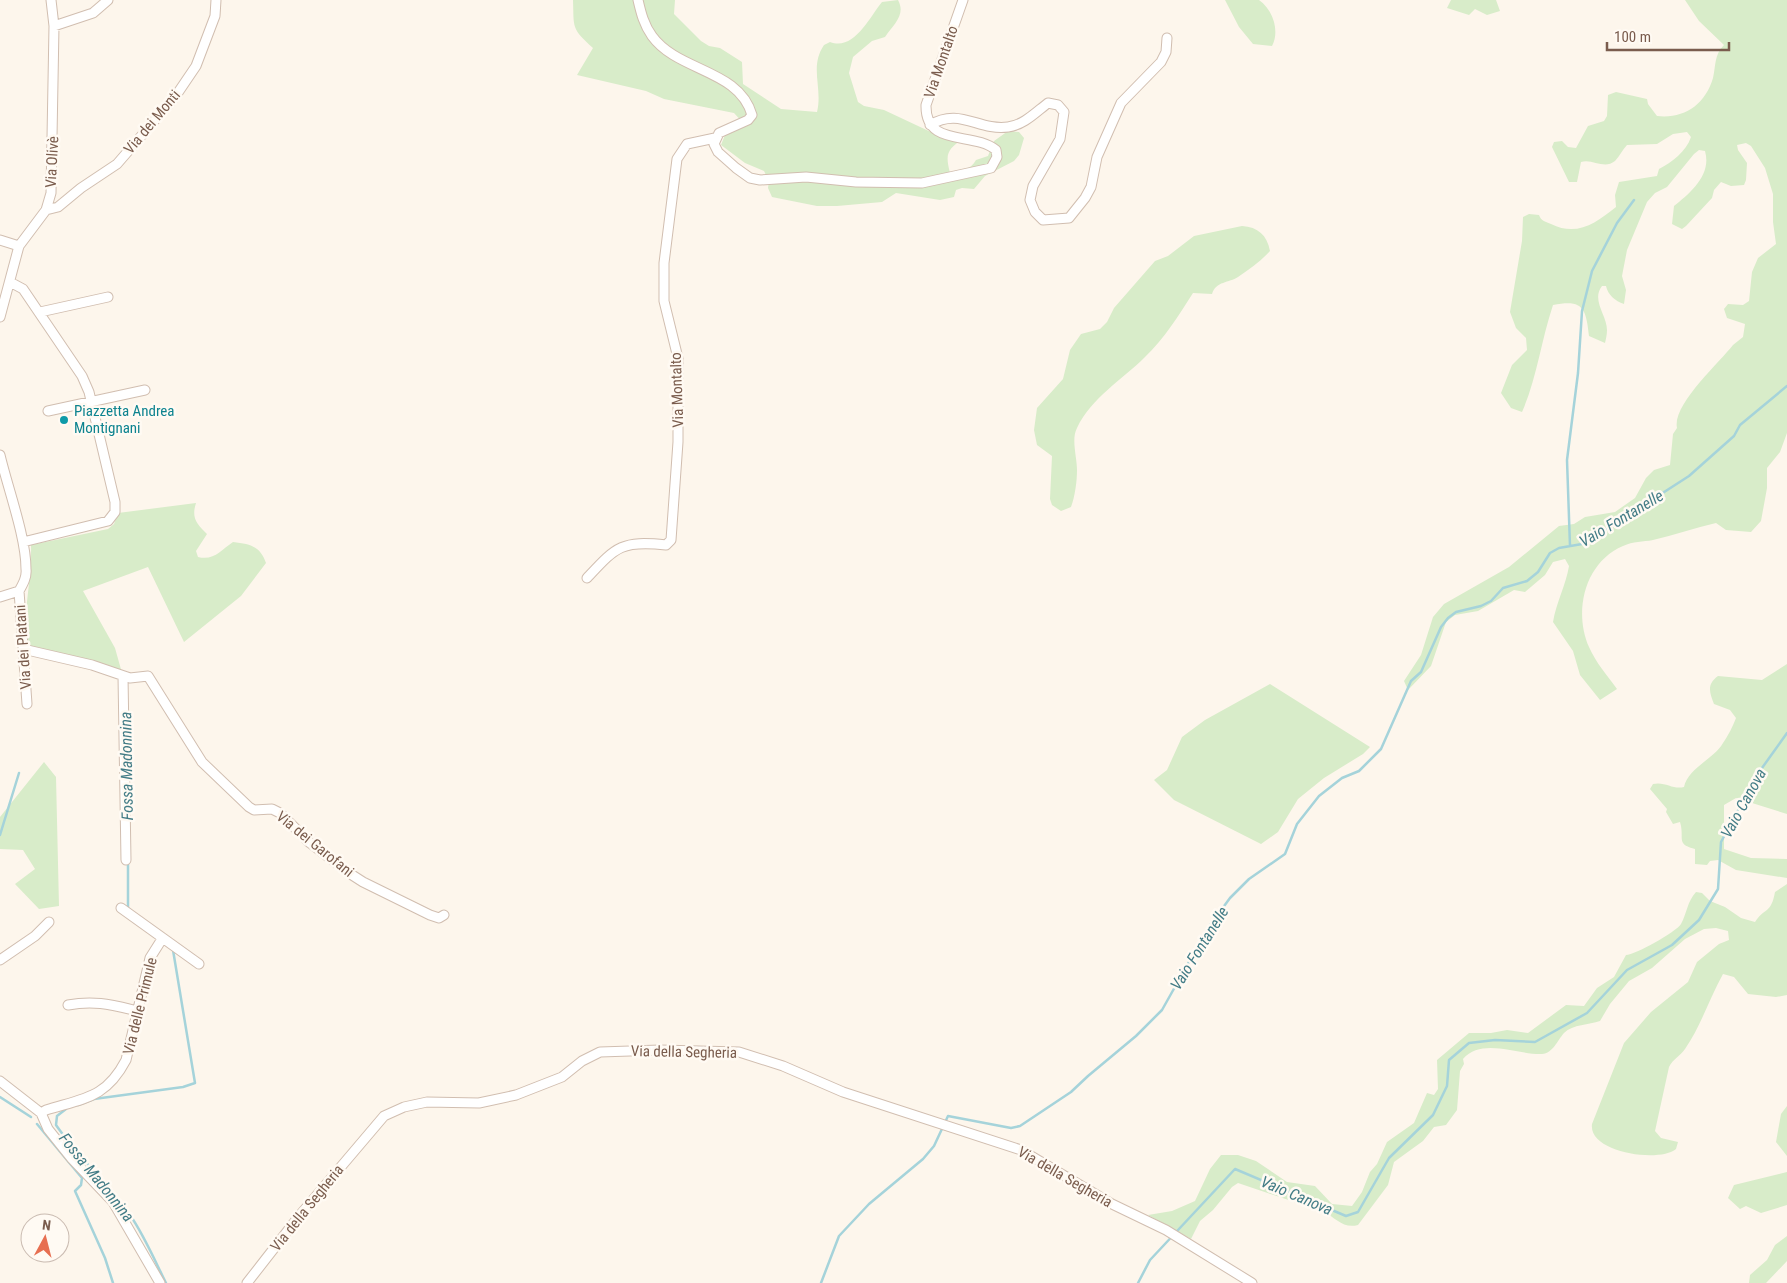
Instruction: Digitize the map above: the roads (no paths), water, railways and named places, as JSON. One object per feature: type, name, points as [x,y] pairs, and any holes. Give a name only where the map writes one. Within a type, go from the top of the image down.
[{"type":"street","name":"Via Olivè","points":[[0,317],[19,246],[46,210],[51,193],[54,146],[54,26],[51,0]]},
{"type":"street","points":[[54,26],[93,13],[108,0]]},
{"type":"street","name":"Via dei Monti","points":[[46,210],[58,207],[81,188],[117,164],[175,97],[196,66],[215,16],[216,0]]},
{"type":"street","name":"Via Montalto","points":[[586,578],[609,554],[625,544],[666,545],[671,540],[678,442],[678,358],[664,301],[667,228],[677,159],[687,144],[715,138],[730,126],[748,120],[752,115],[749,104],[738,91],[721,78],[689,65],[664,48],[652,37],[642,19],[638,0]]},
{"type":"street","name":"Via Montalto","points":[[963,0],[926,104],[926,117],[930,125],[942,118],[954,117],[1008,127],[1025,121],[1048,103],[1058,105],[1064,112],[1060,139],[1033,186],[1030,200],[1035,212],[1043,220],[1069,218],[1085,198],[1091,187],[1097,157],[1121,104],[1161,62],[1166,52],[1168,38]]},
{"type":"street","points":[[715,138],[714,144],[718,152],[750,178],[760,180],[806,177],[856,182],[922,183],[991,168],[997,157],[996,150],[990,145],[951,137],[938,132],[930,125]]},
{"type":"street","points":[[0,240],[19,246]]},
{"type":"street","points":[[10,282],[23,289],[82,376],[93,402],[115,502],[114,512],[108,522],[23,542]]},
{"type":"street","points":[[40,312],[108,297]]},
{"type":"street","points":[[48,411],[145,390]]},
{"type":"street","points":[[0,455],[23,542],[27,570],[19,591],[0,597]]},
{"type":"street","name":"Via dei Platani","points":[[19,591],[27,704]]},
{"type":"street","name":"Via dei Garofani","points":[[22,648],[92,665],[123,676],[148,676],[202,762],[248,807],[254,810],[272,809],[280,813],[310,843],[363,882],[430,916],[439,918],[444,915]]},
{"type":"street","points":[[123,676],[126,860]]},
{"type":"street","name":"Via delle Primule","points":[[122,908],[162,939],[199,964]]},
{"type":"street","points":[[0,960],[35,936],[49,922]]},
{"type":"street","name":"Via delle Primule","points":[[41,1113],[92,1097],[108,1086],[119,1073],[126,1060],[150,958],[162,939]]},
{"type":"street","points":[[68,1005],[100,1002],[138,1011]]},
{"type":"street","name":"Via della Segheria","points":[[247,1283],[300,1215],[384,1116],[404,1107],[427,1102],[479,1103],[516,1095],[562,1077],[582,1061],[600,1052],[660,1050],[739,1052],[783,1066],[842,1092],[1021,1150],[1112,1204],[1166,1230],[1252,1283]]},
{"type":"street","points":[[0,1081],[41,1113],[48,1129],[72,1160],[113,1202],[160,1283]]},
{"type":"waterway","points":[[1570,546],[1567,460],[1578,373],[1582,311],[1592,271],[1617,223],[1634,200]]},
{"type":"waterway","name":"Vaio Fontanelle","points":[[821,1283],[839,1236],[869,1204],[923,1159],[934,1146],[948,1116],[1011,1128],[1020,1126],[1071,1092],[1136,1036],[1162,1010],[1208,928],[1230,898],[1249,879],[1285,854],[1297,824],[1319,796],[1342,778],[1359,771],[1381,749],[1411,681],[1421,672],[1441,627],[1448,618],[1456,612],[1481,606],[1491,601],[1503,588],[1527,581],[1538,572],[1550,553],[1559,548],[1582,544],[1689,476],[1734,436],[1740,425],[1787,386]]},
{"type":"waterway","name":"Vaio Canova","points":[[1138,1283],[1150,1260],[1235,1169],[1346,1216],[1358,1212],[1389,1158],[1433,1115],[1447,1086],[1449,1060],[1469,1043],[1495,1040],[1535,1042],[1587,1013],[1627,970],[1672,945],[1699,920],[1718,889],[1721,842],[1757,775],[1787,733]]},
{"type":"waterway","points":[[0,835],[19,773]]},
{"type":"waterway","name":"Fossa Madonnina","points":[[128,861],[128,910]]},
{"type":"waterway","name":"Fossa Madonnina","points":[[78,1105],[94,1099],[183,1087],[195,1083],[173,950]]},
{"type":"waterway","points":[[0,1097],[31,1117]]},
{"type":"waterway","name":"Fossa Madonnina","points":[[66,1109],[57,1116],[56,1125],[130,1215],[145,1240],[166,1283]]},
{"type":"waterway","points":[[37,1124],[82,1178],[81,1185],[75,1191],[105,1258],[113,1283]]},
{"type":"place","name":"Piazzetta Andrea Montignani","points":[[64,420]]}]
